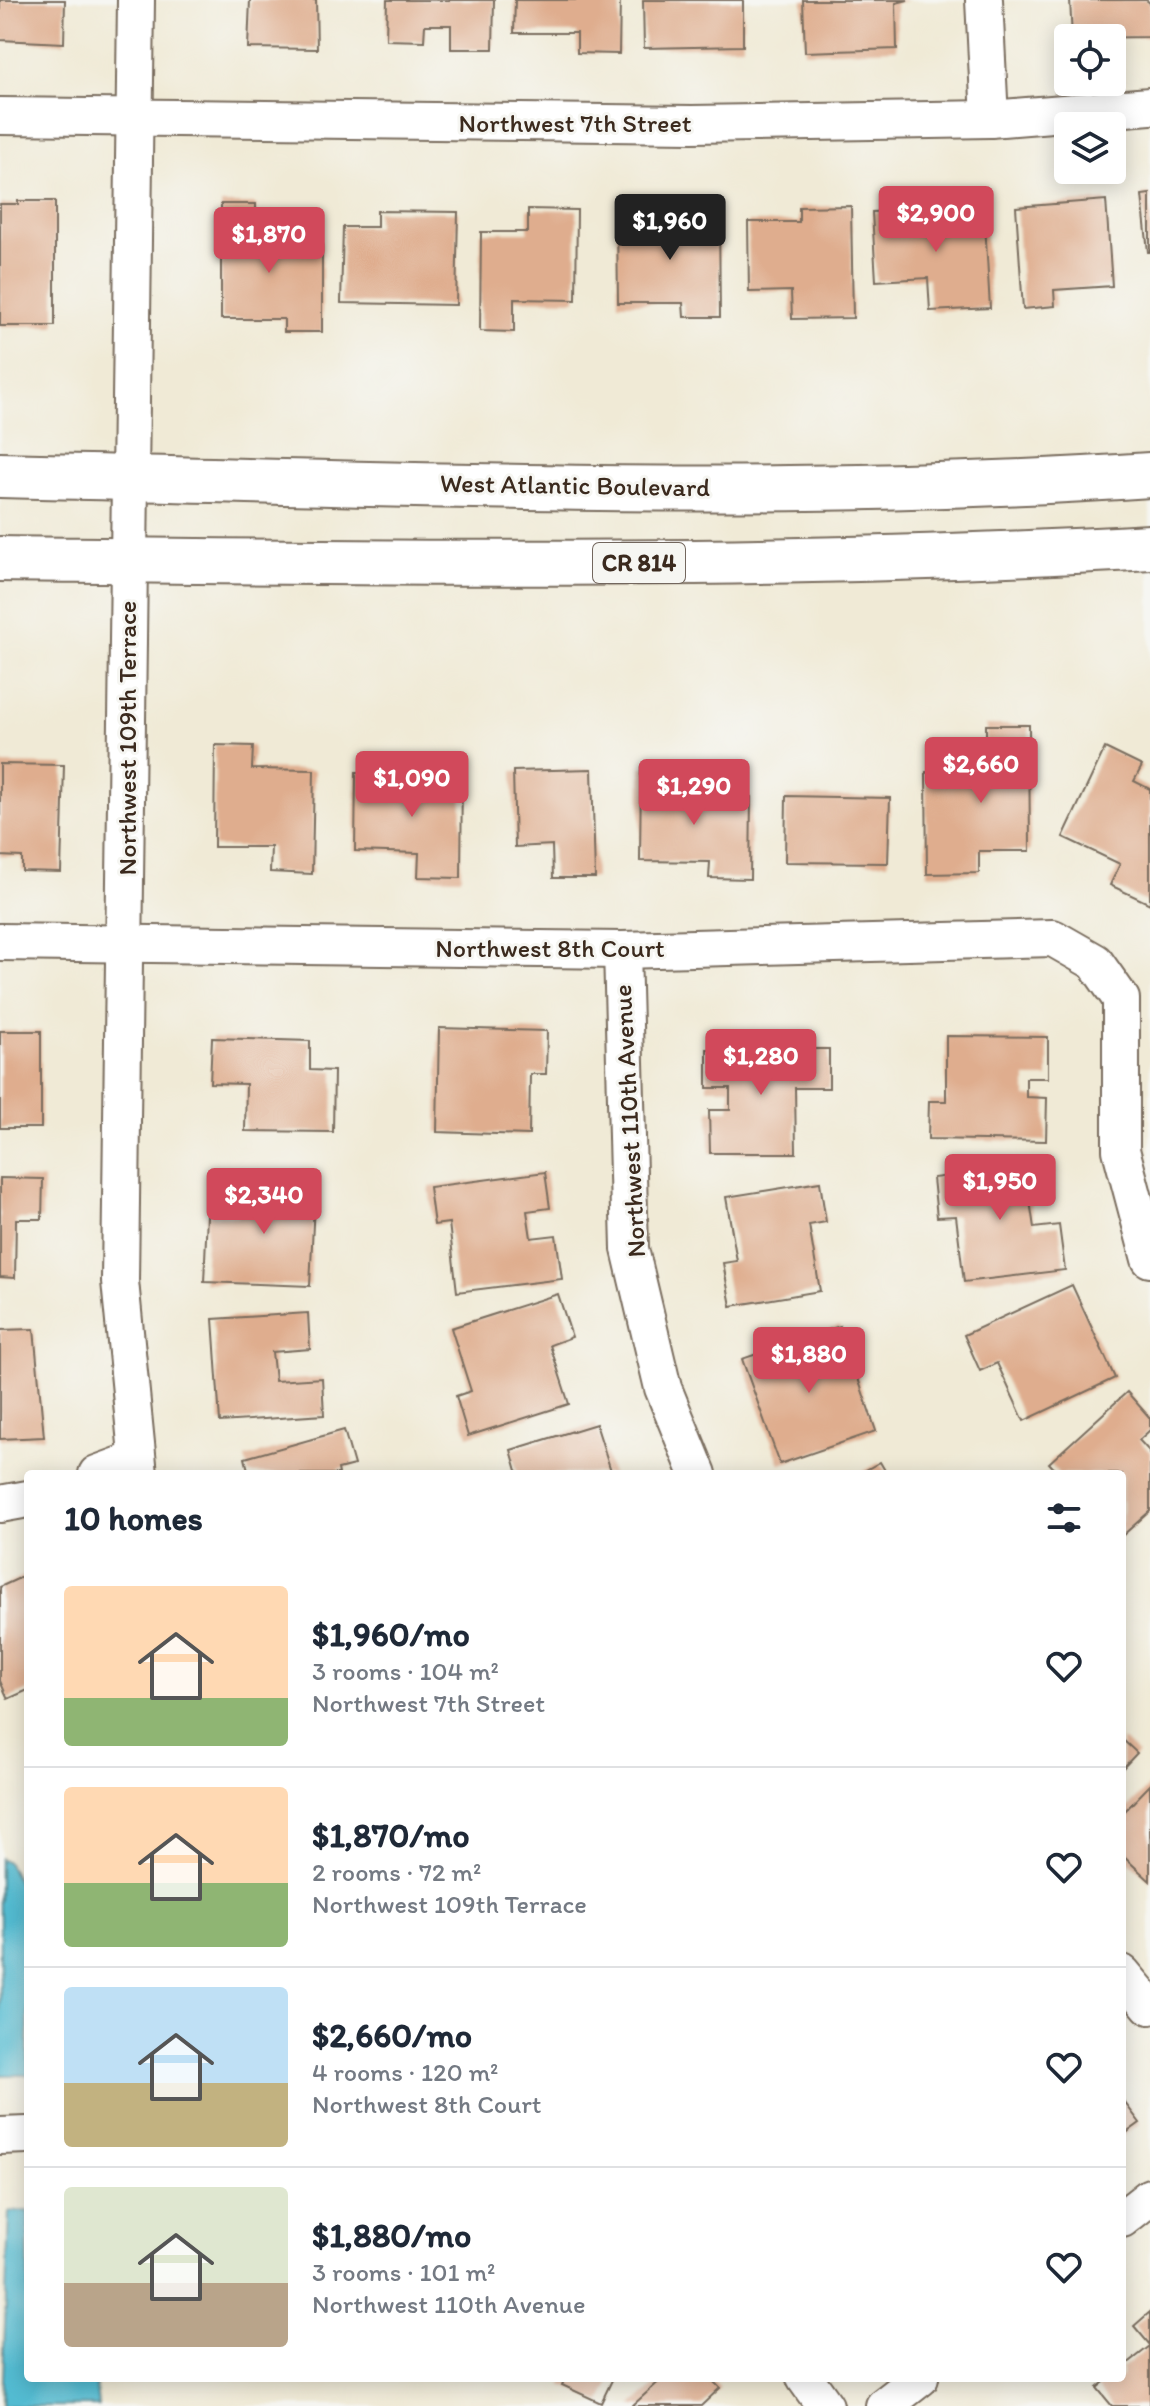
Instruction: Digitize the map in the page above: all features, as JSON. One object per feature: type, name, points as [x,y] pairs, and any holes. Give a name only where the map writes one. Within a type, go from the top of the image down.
[{"type":"main road","name":"West Atlantic Boulevard","points":[[0,475],[645,487],[1028,483],[1150,475]]},
{"type":"main road","name":"CR 814","points":[[0,559],[757,563],[946,558],[1150,547]]},
{"type":"street","name":"Northwest 109th Terrace","points":[[136,0],[127,478],[126,944],[120,1281],[137,1467]]},
{"type":"street","points":[[984,0],[990,119]]},
{"type":"street","name":"Northwest 7th Street","points":[[0,116],[692,124],[990,119],[1150,106]]},
{"type":"street","name":"Northwest 8th Court","points":[[0,942],[622,950],[1053,938],[1095,962],[1121,999],[1121,1150],[1150,1259]]},
{"type":"street","name":"Northwest 110th Avenue","points":[[622,950],[630,1249],[663,1388],[696,1470]]},
{"type":"street","points":[[0,1504],[24,1500]]},
{"type":"street","points":[[1126,1978],[1150,2006]]},
{"type":"street","points":[[0,2136],[24,2135]]},
{"type":"street","points":[[1126,2216],[1150,2197]]},
{"type":"street","points":[[808,2382],[825,2406]]},
{"type":"street","points":[[884,2406],[915,2382]]},
{"type":"water","points":[[0,1858],[7,1862],[24,1892],[24,2075],[0,2075]]},
{"type":"water","points":[[24,2211],[24,2382],[95,2382],[98,2406],[2,2406],[9,2212]]},
{"type":"building","points":[[0,0],[65,0],[64,43],[0,40]]},
{"type":"building","points":[[250,0],[316,0],[317,49],[248,48]]},
{"type":"building","points":[[387,0],[494,0],[493,49],[451,49],[451,25],[425,25],[424,41],[386,40]]},
{"type":"building","points":[[515,0],[620,0],[619,54],[577,53],[577,33],[514,33]]},
{"type":"building","points":[[643,0],[743,0],[743,46],[644,48]]},
{"type":"building","points":[[803,0],[908,0],[896,3],[897,49],[805,52]]},
{"type":"building","points":[[1070,0],[1146,0],[1150,3],[1150,37],[1126,37],[1126,24],[1071,24]]},
{"type":"building","points":[[1150,194],[1150,252],[1148,252],[1142,195]]},
{"type":"building","points":[[1106,200],[1112,286],[1054,290],[1055,306],[1023,309],[1016,207]]},
{"type":"building","points":[[18,201],[55,201],[55,326],[0,326],[0,204],[18,204]]},
{"type":"building","points":[[221,204],[256,204],[256,241],[322,241],[322,332],[284,332],[284,319],[221,319]]},
{"type":"building","points":[[851,206],[853,318],[792,319],[791,291],[749,292],[748,222],[799,222],[799,207]]},
{"type":"building","points":[[984,206],[990,308],[930,311],[928,278],[876,281],[872,212]]},
{"type":"building","points":[[528,209],[577,210],[576,300],[514,299],[514,332],[480,331],[481,232],[528,232]]},
{"type":"building","points":[[377,211],[458,212],[456,305],[341,303],[343,227],[377,227]]},
{"type":"building","points":[[719,215],[720,317],[684,317],[683,303],[618,303],[617,216]]},
{"type":"building","points":[[986,725],[1029,725],[1030,851],[979,851],[979,873],[927,874],[926,772],[986,772]]},
{"type":"building","points":[[215,745],[253,746],[252,769],[314,770],[312,874],[270,872],[271,847],[214,847]]},
{"type":"building","points":[[1105,748],[1142,766],[1134,781],[1150,789],[1150,904],[1110,885],[1120,864],[1063,837]]},
{"type":"building","points":[[0,764],[64,765],[61,872],[22,871],[22,857],[0,856]]},
{"type":"building","points":[[641,767],[675,767],[674,796],[751,797],[750,879],[709,878],[710,862],[640,861]]},
{"type":"building","points":[[592,769],[595,878],[553,878],[552,845],[515,847],[513,771]]},
{"type":"building","points":[[356,772],[462,774],[461,878],[418,877],[419,853],[355,851]]},
{"type":"building","points":[[786,796],[890,798],[888,863],[785,862]]},
{"type":"building","points":[[439,1028],[547,1031],[546,1074],[530,1074],[529,1135],[437,1132]]},
{"type":"building","points":[[0,1031],[41,1031],[41,1128],[0,1128]]},
{"type":"building","points":[[946,1036],[1048,1037],[1048,1078],[1026,1078],[1026,1097],[1047,1098],[1046,1141],[928,1139],[929,1101],[946,1101]]},
{"type":"building","points":[[212,1038],[310,1041],[310,1070],[334,1071],[333,1132],[245,1131],[246,1084],[210,1083]]},
{"type":"building","points":[[707,1049],[829,1049],[829,1088],[795,1088],[796,1153],[710,1153],[709,1110],[730,1110],[730,1088],[707,1088]]},
{"type":"building","points":[[1046,1164],[1051,1199],[1030,1201],[1034,1228],[1059,1225],[1065,1270],[964,1282],[956,1216],[937,1217],[933,1178]]},
{"type":"building","points":[[545,1172],[550,1208],[527,1211],[531,1238],[556,1235],[562,1279],[457,1292],[449,1223],[434,1225],[429,1187]]},
{"type":"building","points":[[0,1178],[43,1179],[42,1219],[16,1219],[15,1278],[0,1277]]},
{"type":"building","points":[[239,1179],[315,1182],[310,1286],[204,1282],[207,1215],[238,1216]]},
{"type":"building","points":[[820,1182],[826,1222],[809,1225],[820,1291],[731,1306],[723,1263],[737,1261],[726,1197]]},
{"type":"building","points":[[1072,1285],[1115,1378],[1024,1421],[997,1363],[980,1371],[964,1335]]},
{"type":"building","points":[[558,1294],[572,1337],[550,1345],[569,1404],[468,1436],[456,1396],[471,1391],[451,1328]]},
{"type":"building","points":[[308,1313],[310,1349],[272,1352],[275,1381],[322,1378],[324,1415],[220,1422],[213,1319]]},
{"type":"building","points":[[840,1326],[876,1431],[780,1464],[742,1359]]},
{"type":"building","points":[[34,1329],[44,1437],[0,1439],[0,1330]]},
{"type":"building","points":[[1127,1392],[1150,1418],[1150,1430],[1139,1440],[1150,1452],[1150,1511],[1126,1532],[1126,1470],[1055,1470],[1049,1463]]},
{"type":"building","points":[[596,1424],[611,1470],[517,1470],[511,1450]]},
{"type":"building","points":[[344,1430],[354,1465],[338,1470],[248,1470],[245,1458]]},
{"type":"building","points":[[880,1462],[885,1470],[866,1470]]},
{"type":"building","points":[[24,1576],[24,1692],[8,1699],[0,1681],[0,1587]]},
{"type":"building","points":[[1126,1743],[1137,1753],[1126,1765]]},
{"type":"building","points":[[1150,1785],[1150,1881],[1126,1859],[1126,1810]]},
{"type":"building","points":[[1126,2104],[1140,2123],[1126,2133]]},
{"type":"building","points":[[1150,2312],[1150,2345],[1134,2326]]},
{"type":"building","points":[[1150,2346],[1150,2406],[1112,2406],[1097,2388],[1104,2382],[1126,2382],[1126,2365]]},
{"type":"building","points":[[563,2382],[611,2382],[601,2403],[562,2385]]},
{"type":"building","points":[[659,2382],[714,2382],[720,2388],[701,2406],[632,2406]]}]
